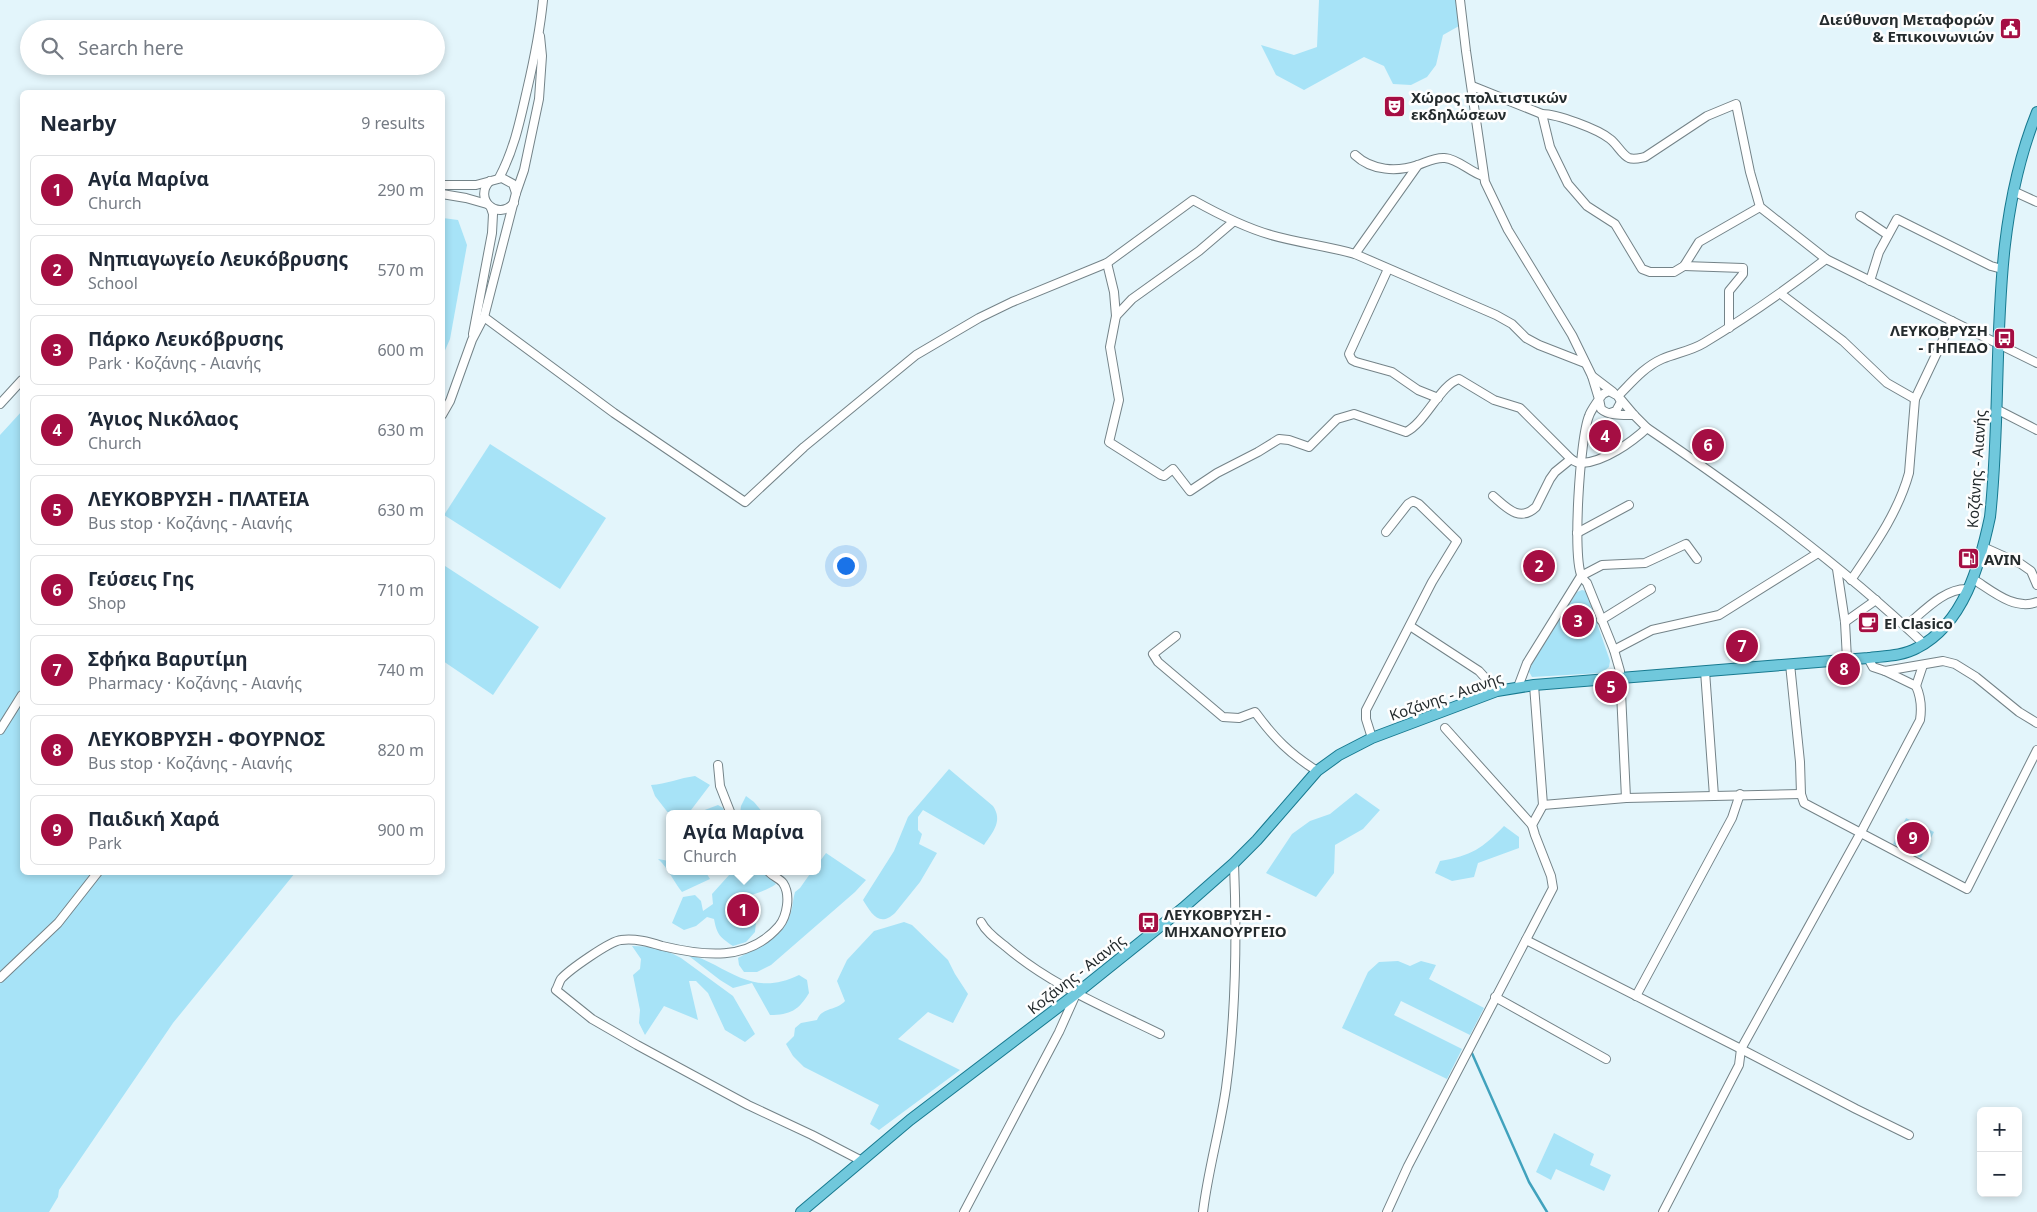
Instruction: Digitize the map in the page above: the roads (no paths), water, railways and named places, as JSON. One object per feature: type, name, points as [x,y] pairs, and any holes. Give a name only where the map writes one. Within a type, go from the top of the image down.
[{"type":"main road","name":"Κοζάνης - Αιανής","points":[[801,1212],[921,1111],[1077,993],[1184,908],[1257,840],[1317,771],[1339,755],[1372,738],[1497,691],[1518,687],[1868,658],[1916,649],[1941,630],[1951,618],[1968,589],[1983,548],[1992,499],[2002,269],[2006,233],[2013,191],[2027,138],[2037,112]]},
{"type":"street","points":[[499,178],[515,141],[540,36],[543,0]]},
{"type":"street","points":[[1460,0],[1483,176],[1508,230],[1556,308],[1585,362],[1592,376],[1601,409],[1608,413]]},
{"type":"street","points":[[445,410],[450,401],[472,340],[484,317],[516,192],[524,170],[539,99],[542,56],[540,36]]},
{"type":"street","points":[[1472,86],[1542,114],[1553,114],[1600,133],[1610,139],[1628,157],[1639,159],[1645,157],[1707,116],[1736,104],[1750,172],[1760,207],[1826,259],[2037,363]]},
{"type":"street","points":[[1542,114],[1550,147],[1568,184],[1587,206],[1615,224],[1642,270],[1674,272],[1684,266],[1699,242],[1760,207]]},
{"type":"street","points":[[1356,154],[1362,160],[1380,168],[1402,169],[1434,158],[1447,158],[1473,173],[1483,176]]},
{"type":"street","points":[[1355,254],[1418,165]]},
{"type":"street","points":[[445,185],[476,185],[499,178],[511,182],[516,192]]},
{"type":"street","points":[[472,340],[492,232],[493,214],[484,192],[490,181]]},
{"type":"street","points":[[2013,191],[2037,202]]},
{"type":"street","points":[[445,194],[466,198],[498,210],[505,210],[514,203]]},
{"type":"street","points":[[484,317],[614,413],[745,502],[804,447],[916,356],[979,318],[1012,302],[1107,263],[1193,200],[1233,222],[1270,235],[1333,247],[1355,254],[1496,315],[1512,324],[1526,338],[1539,345],[1585,362]]},
{"type":"street","points":[[1860,216],[1888,235]]},
{"type":"street","points":[[1870,281],[1879,252],[1897,218],[1991,266],[2002,269]]},
{"type":"street","points":[[1116,316],[1132,299],[1198,251],[1233,222]]},
{"type":"street","points":[[1616,394],[1643,370],[1660,360],[1692,350],[1729,328],[1781,294],[1826,259]]},
{"type":"street","points":[[1107,263],[1114,292],[1116,316],[1110,346],[1119,400],[1109,442],[1160,475],[1164,476],[1173,470],[1190,491],[1216,473],[1279,439],[1289,440],[1309,447],[1338,419],[1354,414],[1406,432],[1417,425],[1438,398],[1451,384],[1459,379],[1494,400],[1520,408],[1571,459],[1580,464],[1599,459],[1619,449],[1632,442],[1647,428]]},
{"type":"street","points":[[1684,266],[1743,268],[1743,274],[1730,291],[1729,328]]},
{"type":"street","points":[[1388,269],[1349,354],[1352,360],[1356,362],[1392,372],[1418,390],[1438,398]]},
{"type":"street","points":[[1781,294],[1843,341],[1887,384],[1915,398]]},
{"type":"street","points":[[1851,580],[1887,526],[1906,484],[1910,464],[1915,398],[1952,321]]},
{"type":"street","points":[[1592,376],[1616,394],[1647,428],[1764,511],[1818,553],[1876,600],[1924,644]]},
{"type":"street","points":[[0,404],[20,382]]},
{"type":"street","points":[[1608,413],[1619,408],[1621,402],[1616,394],[1606,392],[1589,415],[1586,428],[1580,464],[1578,532],[1581,576],[1586,583],[1614,650],[1620,679],[1626,798]]},
{"type":"street","points":[[1996,409],[2037,430]]},
{"type":"street","points":[[1593,410],[1634,415]]},
{"type":"street","points":[[1492,496],[1518,515],[1531,512],[1536,507],[1555,472],[1571,459]]},
{"type":"street","points":[[1372,738],[1366,720],[1366,710],[1437,574],[1457,541],[1420,504],[1413,501],[1408,504],[1386,532]]},
{"type":"street","points":[[1578,532],[1629,505]]},
{"type":"street","points":[[1518,687],[1527,663],[1581,576],[1602,565],[1645,563],[1686,544],[1697,559]]},
{"type":"street","points":[[1983,548],[2021,564],[2032,571],[2037,585]]},
{"type":"street","points":[[1614,650],[1652,630],[1720,615],[1818,553]]},
{"type":"street","points":[[1837,570],[1845,622],[1847,659]]},
{"type":"street","points":[[1973,579],[2015,603],[2024,606],[2037,602]]},
{"type":"street","points":[[1601,620],[1651,589]]},
{"type":"street","points":[[1906,626],[1946,595],[1961,589],[1968,589]]},
{"type":"street","points":[[1845,622],[1876,600]]},
{"type":"street","points":[[1410,626],[1479,671],[1497,691]]},
{"type":"street","points":[[1176,636],[1154,654],[1158,662],[1223,717],[1239,718],[1255,712],[1281,745],[1293,756],[1317,771]]},
{"type":"street","points":[[1868,658],[1874,667],[1916,686]]},
{"type":"street","points":[[1885,671],[1943,661],[1955,664],[1976,677],[2019,712],[2037,723]]},
{"type":"street","points":[[1790,664],[1800,762],[1801,794],[1804,803],[1967,889],[2037,750]]},
{"type":"street","points":[[1663,1212],[1739,1065],[1741,1049],[1860,834],[1920,720],[1922,709],[1916,686],[1923,665]]},
{"type":"street","points":[[1705,671],[1714,796]]},
{"type":"street","points":[[1532,825],[1542,805],[1534,685]]},
{"type":"street","points":[[0,730],[20,698]]},
{"type":"street","points":[[1387,1212],[1552,888],[1551,876],[1532,825],[1445,728]]},
{"type":"street","points":[[718,765],[720,786],[729,810]]},
{"type":"street","points":[[1636,996],[1732,818],[1740,794]]},
{"type":"street","points":[[1542,805],[1626,798],[1801,794]]},
{"type":"street","points":[[1203,1212],[1219,1133],[1229,1067],[1234,994],[1234,863]]},
{"type":"street","points":[[0,978],[58,923],[96,875]]},
{"type":"street","points":[[773,875],[782,882],[787,902],[786,914],[774,932],[761,942],[747,949],[718,954],[682,950],[630,939],[619,940],[609,944],[561,980],[556,990],[592,1019],[637,1045],[748,1105],[862,1161]]},
{"type":"street","points":[[981,922],[984,929],[1019,959],[1041,974],[1160,1034]]},
{"type":"street","points":[[1526,940],[1909,1135]]},
{"type":"street","points":[[964,1212],[1062,1026],[1077,993]]},
{"type":"street","points":[[1495,998],[1606,1058]]},
{"type":"waterway","points":[[1471,1051],[1529,1182],[1547,1212]]},
{"type":"place","name":"Διεύθυνση Μεταφορών & Επικοινωνιών","points":[[2010,28]]},
{"type":"place","name":"Χώρος πολιτιστικών εκδηλώσεων","points":[[1395,106]]},
{"type":"place","name":"ΛΕΥΚΟΒΡΥΣΗ - ΓΗΠΕΔΟ","points":[[2004,339]]},
{"type":"place","name":"Άγιος Νικόλαος","points":[[1605,436]]},
{"type":"place","name":"Γεύσεις Γης","points":[[1708,445]]},
{"type":"place","name":"AVIN","points":[[1968,559]]},
{"type":"place","name":"Νηπιαγωγείο Λευκόβρυσης","points":[[1539,566]]},
{"type":"place","name":"Πάρκο Λευκόβρυσης","points":[[1578,621]]},
{"type":"place","name":"El Clasico","points":[[1868,623]]},
{"type":"place","name":"Σφήκα Βαρυτίμη","points":[[1742,646]]},
{"type":"place","name":"ΛΕΥΚΟΒΡΥΣΗ - ΦΟΥΡΝΟΣ","points":[[1844,669]]},
{"type":"place","name":"ΛΕΥΚΟΒΡΥΣΗ - ΠΛΑΤΕΙΑ","points":[[1611,687]]},
{"type":"place","name":"Παιδική Χαρά","points":[[1913,838]]},
{"type":"place","name":"Αγία Μαρίνα","points":[[743,910]]},
{"type":"place","name":"ΛΕΥΚΟΒΡΥΣΗ - ΜΗΧΑΝΟΥΡΓΕΙΟ","points":[[1148,923]]}]
